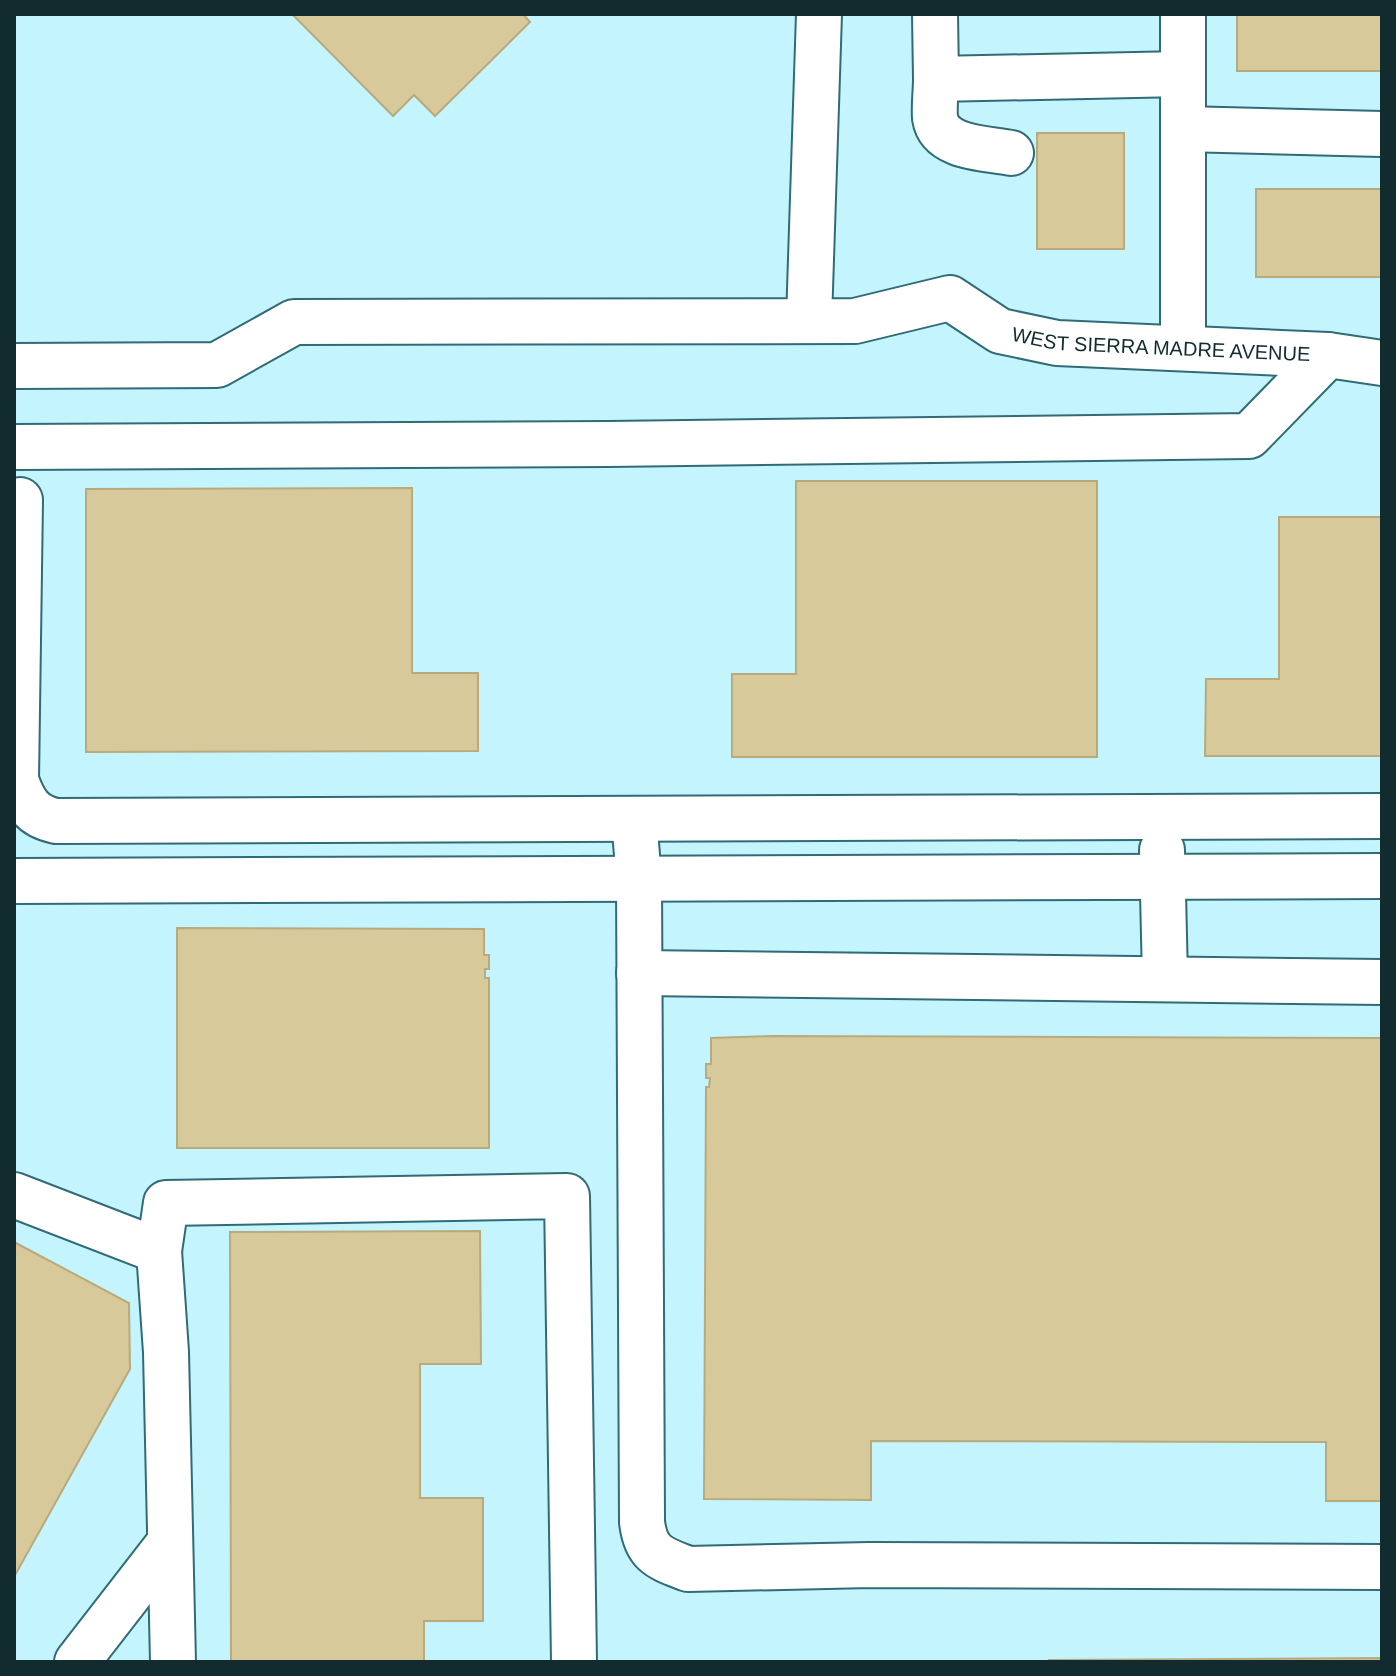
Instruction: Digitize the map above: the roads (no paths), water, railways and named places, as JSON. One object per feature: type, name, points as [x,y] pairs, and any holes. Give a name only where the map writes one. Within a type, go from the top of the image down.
[{"type":"street","points":[[14,366],[217,365],[294,322],[809,320],[819,14]]},
{"type":"street","points":[[935,14],[935,119],[942,134],[951,140],[1011,153]]},
{"type":"street","points":[[1183,14],[1183,348]]},
{"type":"street","points":[[936,79],[1183,74]]},
{"type":"street","points":[[1183,129],[1382,134]]},
{"type":"street","name":"WEST SIERRA MADRE AVENUE","points":[[809,320],[855,321],[950,298],[1000,331],[1057,343],[1328,355],[1382,363]]},
{"type":"street","points":[[14,447],[1249,436],[1328,355]]},
{"type":"street","points":[[20,500],[16,780],[22,798],[40,818],[75,821],[1382,816]]},
{"type":"street","points":[[1162,816],[1165,979]]},
{"type":"street","points":[[634,819],[639,879],[642,1522],[644,1538],[651,1551],[688,1569],[870,1565],[1382,1567]]},
{"type":"street","points":[[75,821],[78,881]]},
{"type":"street","points":[[14,881],[1382,876]]},
{"type":"street","points":[[639,973],[1382,982]]},
{"type":"street","points":[[14,1195],[159,1251]]},
{"type":"street","points":[[173,1662],[166,1352],[159,1251],[166,1203],[567,1196],[574,1662]]},
{"type":"street","points":[[77,1662],[170,1542]]}]
